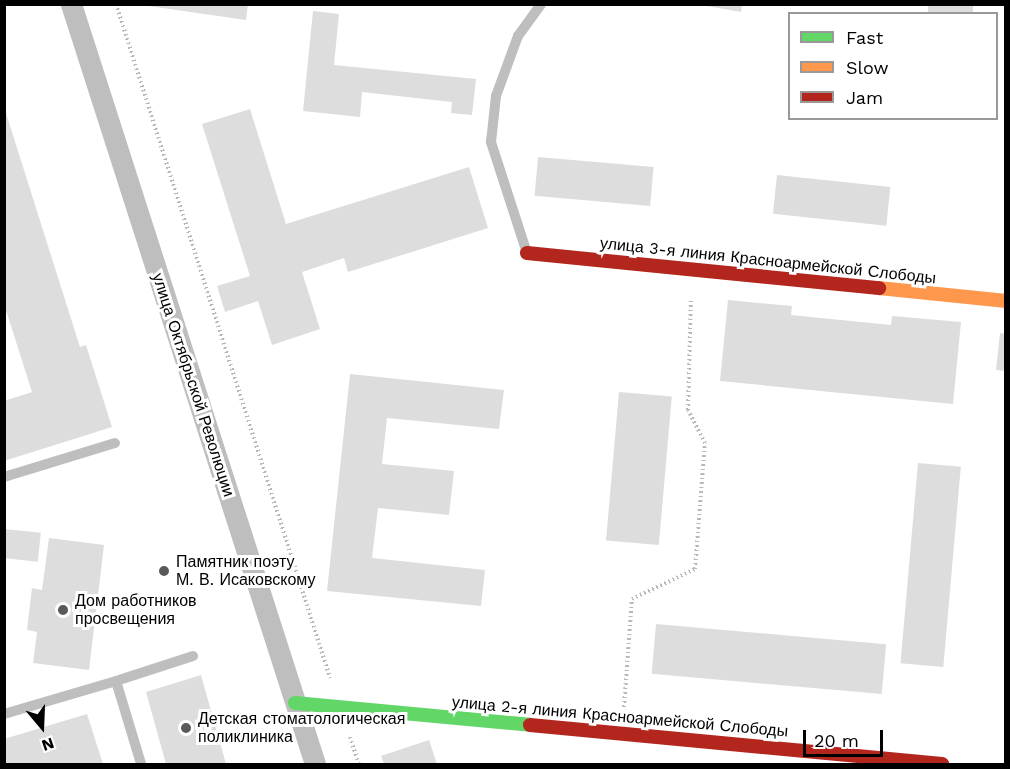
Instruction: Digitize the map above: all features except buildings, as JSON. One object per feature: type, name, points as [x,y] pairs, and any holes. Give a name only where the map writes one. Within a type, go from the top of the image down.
[{"type":"street","name":"улица Октябрьской Революции","points":[[72,4],[315,765]]},
{"type":"street","name":"улица 3-я линия Красноармейской Слободы","points":[[527,253],[1005,300]]},
{"type":"street","name":"улица 2-я линия Красноармейской Слободы","points":[[295,703],[942,765]]},
{"type":"lane","points":[[527,253],[490,142],[496,96],[518,36],[541,4]]},
{"type":"lane","points":[[4,477],[114,443]]},
{"type":"lane","points":[[4,714],[193,656]]},
{"type":"lane","points":[[116,681],[141,765]]},
{"type":"path","points":[[116,4],[359,765]]},
{"type":"path","points":[[622,734],[632,599],[695,569],[705,443],[688,410],[686,360],[693,270]]},
{"type":"traffic: fast","points":[[295,703],[530,725]]},
{"type":"traffic: slow","points":[[879,288],[1006,301]]},
{"type":"traffic: jam","points":[[527,253],[879,288]]},
{"type":"traffic: jam","points":[[530,725],[942,764]]},
{"type":"place","name":"Памятник поэту М. В. Исаковскому","points":[[164,571]]},
{"type":"place","name":"Дом работников просвещения","points":[[63,610]]},
{"type":"place","name":"Детская стоматологическая поликлиника","points":[[186,728]]}]
